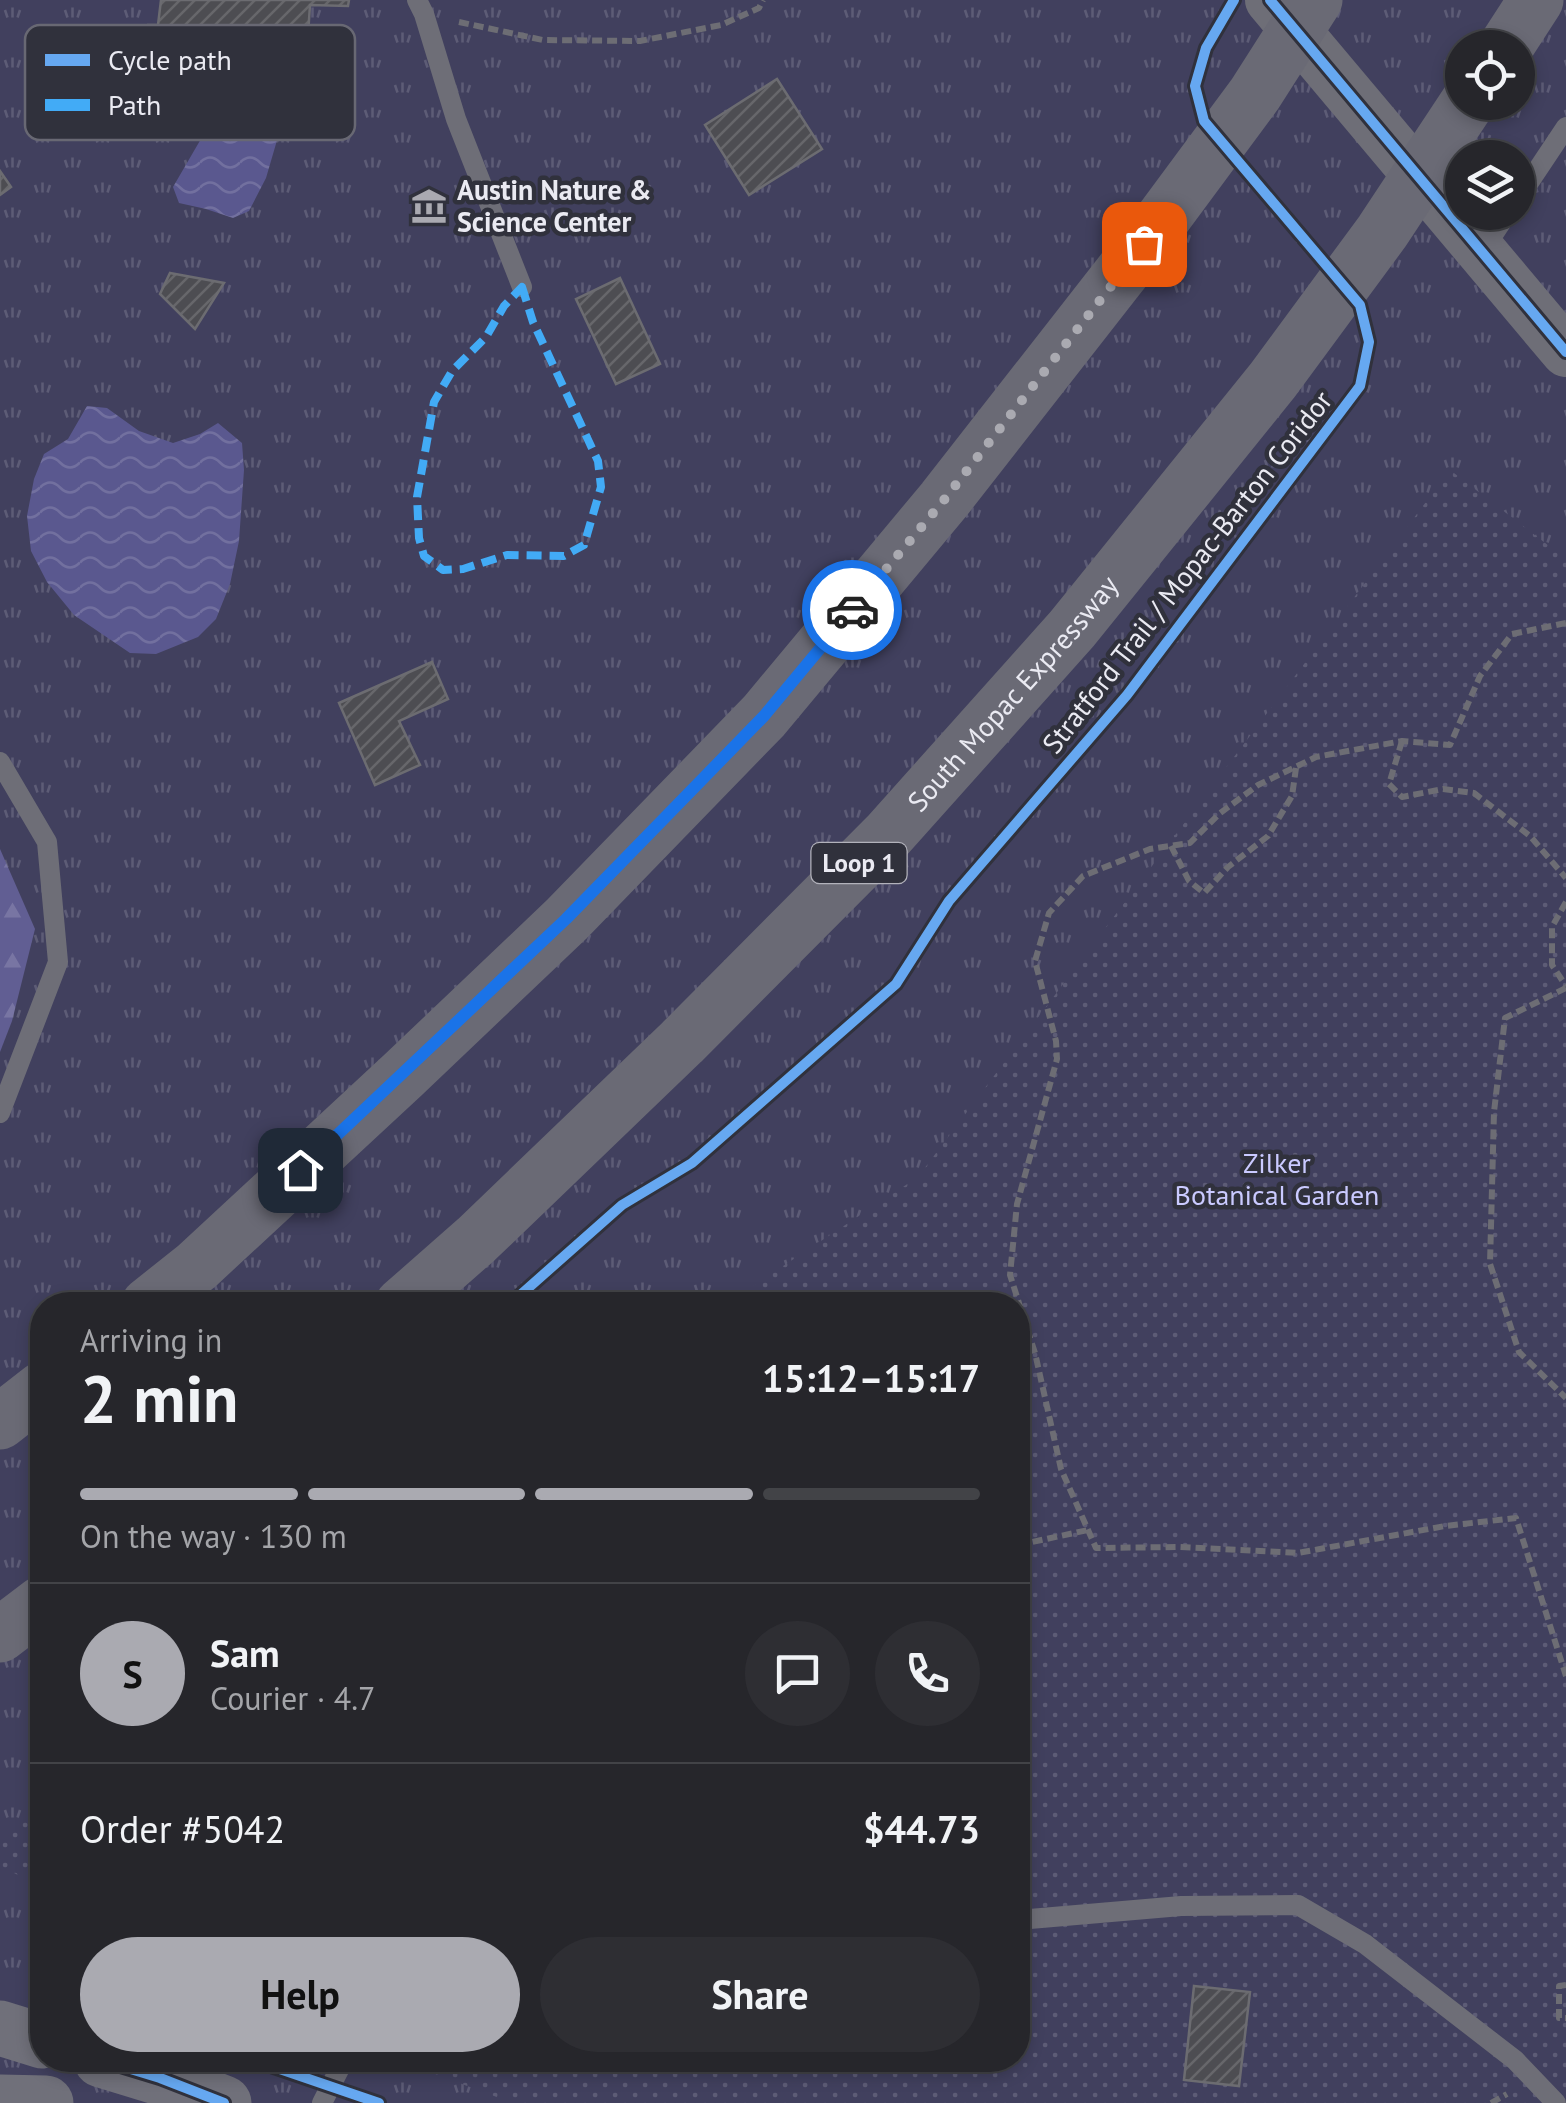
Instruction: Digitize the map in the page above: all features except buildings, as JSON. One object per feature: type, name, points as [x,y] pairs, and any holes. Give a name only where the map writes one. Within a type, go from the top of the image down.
[{"type":"highway","points":[[164,1292],[431,1049],[566,919],[764,716],[944,500],[1144,244],[1255,94],[1314,0]]},
{"type":"highway","points":[[1516,30],[1536,0]]},
{"type":"highway","name":"South Mopac Expressway","points":[[417,1292],[682,1042],[887,836],[1072,629],[1272,380],[1382,232],[1456,120]]},
{"type":"highway","points":[[0,1635],[30,1612]]},
{"type":"main road","points":[[0,2028],[30,2038]]},
{"type":"main road","points":[[141,2072],[224,2103]]},
{"type":"main road","points":[[0,2102],[46,2103]]},
{"type":"street","points":[[1270,0],[1495,232],[1566,352]]},
{"type":"lane","points":[[420,7],[456,118],[522,287]]},
{"type":"lane","points":[[1535,174],[1566,127]]},
{"type":"lane","points":[[0,762],[47,842],[58,962],[0,1113]]},
{"type":"lane","points":[[1030,1919],[1181,1906],[1298,1905],[1365,1944],[1515,2060],[1556,2103]]},
{"type":"lane","points":[[322,2103],[338,2072]]},
{"type":"path","points":[[420,7],[543,40],[640,41],[721,25],[759,8],[764,0]]},
{"type":"path","points":[[1016,1292],[1010,1275],[1017,1204],[1057,1059],[1036,961],[1049,913],[1083,876],[1150,849],[1190,843],[1258,785],[1316,757],[1402,741],[1450,745],[1480,676],[1512,634],[1566,623]]},
{"type":"path","points":[[1402,741],[1389,784],[1402,797],[1444,789],[1474,793],[1530,836],[1566,878]]},
{"type":"path","points":[[1171,846],[1189,881],[1204,894],[1228,867],[1268,836],[1292,796],[1296,767]]},
{"type":"path","points":[[1566,902],[1552,927],[1552,965],[1566,987],[1505,1018],[1494,1112],[1490,1264],[1519,1352],[1566,1398]]},
{"type":"path","points":[[1030,1335],[1061,1470],[1096,1548],[1179,1547],[1298,1553],[1444,1526],[1516,1518],[1566,1676]]},
{"type":"path","points":[[1030,1543],[1088,1530]]},
{"type":"path","points":[[1566,1984],[1559,1986],[1559,2018],[1566,2018]]},
{"type":"green space","points":[[0,0],[1566,0],[1566,2103],[0,2103]]},
{"type":"green space","name":"Zilker Botanical Garden","points":[[1450,470],[1566,559],[1566,2103],[513,2103],[430,2072],[1030,2072],[1030,1292],[744,1292],[918,1177]]},
{"type":"green space","points":[[0,849],[35,929],[12,1021],[0,1052]]},
{"type":"green space","points":[[30,1812],[30,1881],[0,1866],[0,1835]]},
{"type":"water","points":[[200,140],[277,140],[266,178],[249,211],[233,218],[179,203],[173,187]]},
{"type":"water","points":[[87,406],[107,408],[139,431],[173,443],[218,423],[242,443],[239,541],[230,584],[216,619],[198,637],[156,654],[130,653],[74,615],[47,582],[31,551],[27,516],[34,479],[44,454],[68,439]]},
{"type":"marked path","points":[[522,287],[533,322],[598,461],[601,487],[584,545],[564,556],[507,555],[463,569],[443,570],[424,556],[419,538],[417,497],[434,402],[452,371],[486,337],[504,306],[522,287]]},
{"type":"cycle path","name":"Stratford Trail / Mopac-Barton Coridor","points":[[524,1292],[622,1205],[692,1163],[896,984],[949,901],[1127,695],[1360,386],[1369,342],[1360,305],[1204,121],[1195,86],[1206,48],[1234,0]]},
{"type":"cycle path","points":[[1270,0],[1566,352]]},
{"type":"cycle path","points":[[140,2072],[224,2103]]},
{"type":"cycle path","points":[[288,2072],[379,2103]]},
{"type":"way so far","points":[[852,610],[944,500],[1144,244]]},
{"type":"place","name":"Austin Nature & Science Center","points":[[429,206]]},
{"type":"route","points":[[300,1170],[566,919],[764,716],[852,610]]}]
